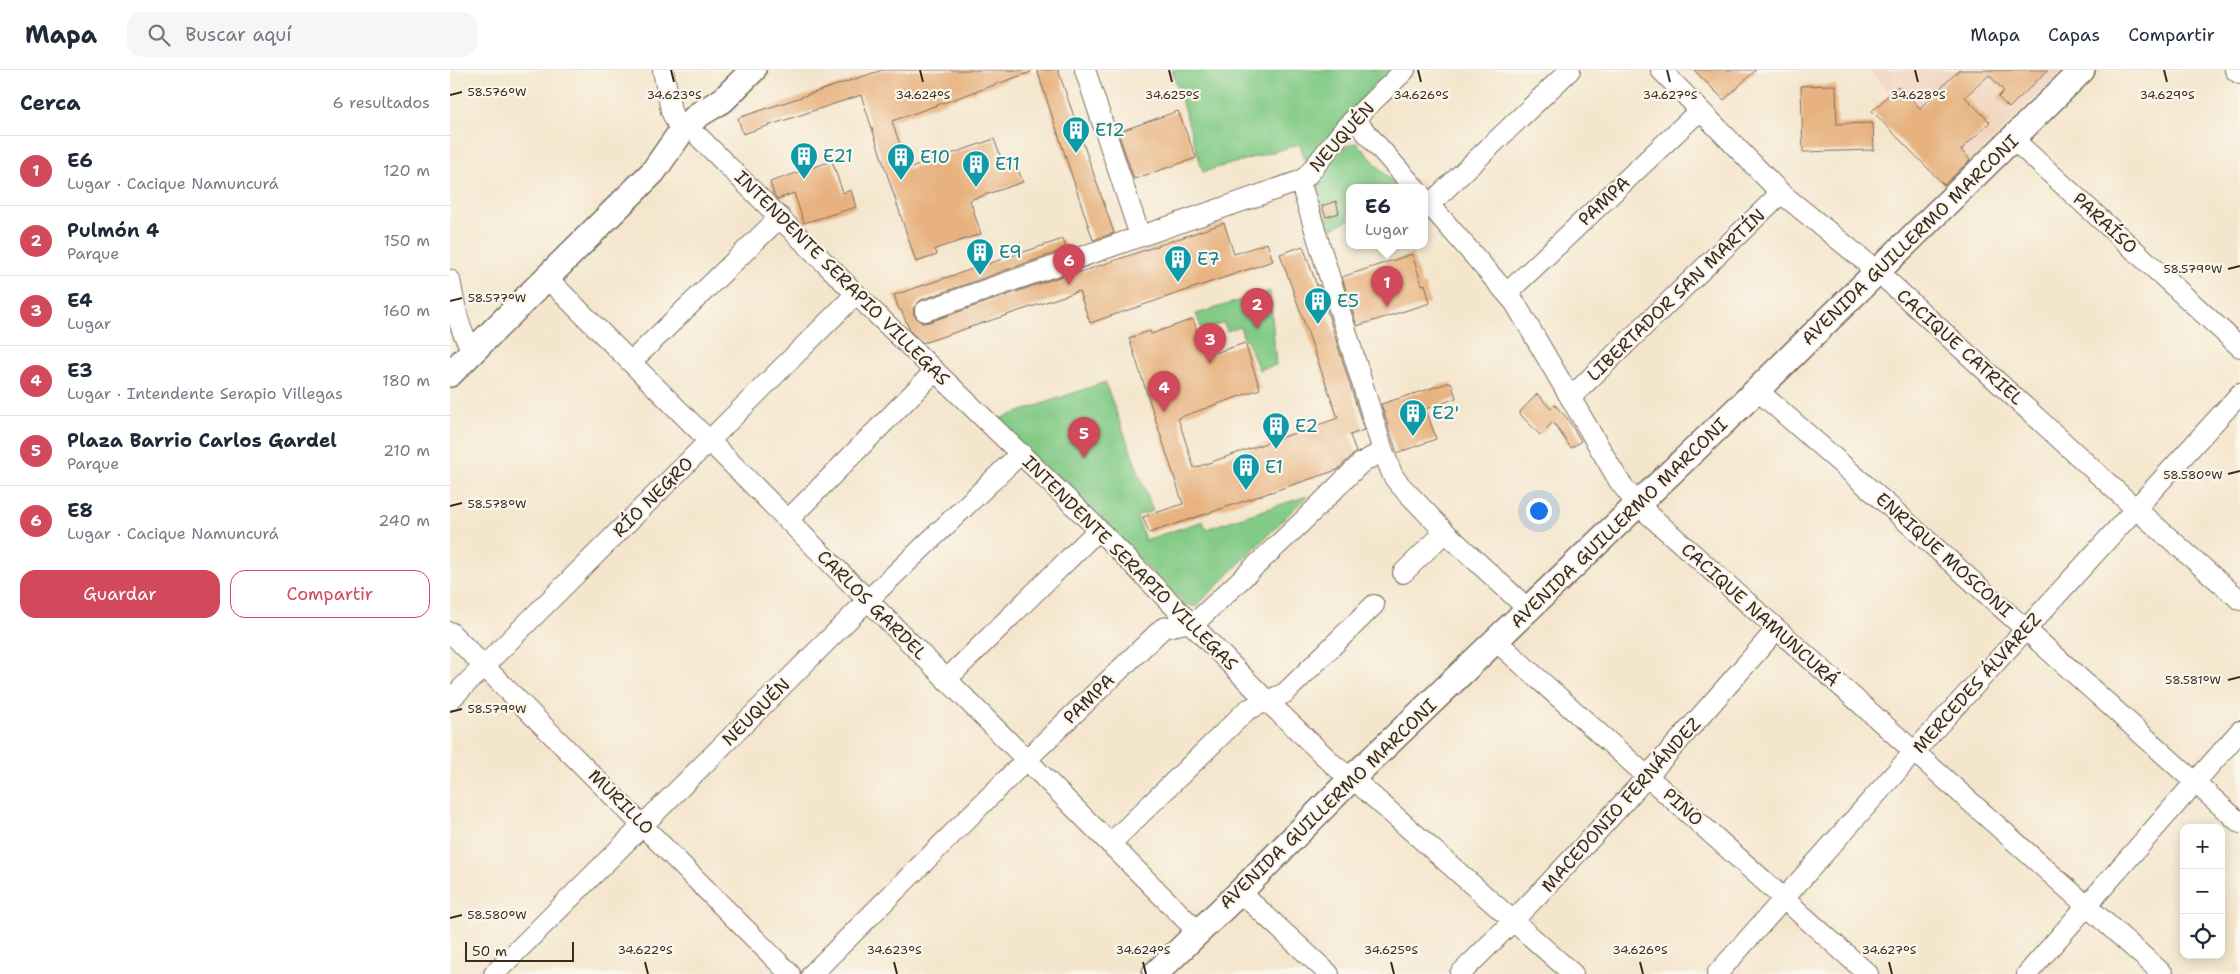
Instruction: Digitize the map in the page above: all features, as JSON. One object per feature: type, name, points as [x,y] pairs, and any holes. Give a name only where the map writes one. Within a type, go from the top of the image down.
[{"type":"main road","points":[[450,374],[653,172],[682,154],[690,135],[713,122],[723,100],[753,70]]},
{"type":"main road","name":"AVENIDA GUILLERMO MARCONI","points":[[1155,974],[1240,892],[1352,778],[1757,390],[2082,70]]},
{"type":"street","points":[[663,70],[671,111],[690,135]]},
{"type":"street","points":[[1085,70],[1140,236]]},
{"type":"street","name":"NEUQUÉN","points":[[1300,181],[1307,176],[1354,119],[1405,70]]},
{"type":"street","points":[[1428,200],[1570,70]]},
{"type":"street","name":"CACIQUE CATRIEL","points":[[1661,70],[1781,194],[1877,271],[2136,509],[2240,600]]},
{"type":"street","points":[[2235,70],[2240,74]]},
{"type":"street","name":"PAMPA","points":[[1507,293],[1700,110]]},
{"type":"street","points":[[1354,119],[1411,184]]},
{"type":"street","name":"INTENDENTE SERAPIO VILLEGAS","points":[[690,135],[780,218],[1021,453],[1191,622],[1266,700],[1336,767],[1352,778],[1515,920],[1573,974]]},
{"type":"street","name":"PARAÍSO","points":[[2013,139],[2240,347]]},
{"type":"street","points":[[926,312],[1300,181],[1383,452],[1393,476],[1445,532],[1529,610]]},
{"type":"street","name":"LIBERTADOR SAN MARTÍN","points":[[1571,397],[1781,194]]},
{"type":"street","name":"CACIQUE NAMUNCURÁ","points":[[1428,202],[1515,303],[1619,481],[1637,504],[2163,974]]},
{"type":"street","points":[[631,362],[780,218]]},
{"type":"street","name":"CARLOS GARDEL","points":[[547,278],[1198,932]]},
{"type":"street","points":[[450,280],[458,323],[464,338],[473,351]]},
{"type":"street","name":"RÍO NEGRO","points":[[450,700],[856,294]]},
{"type":"street","points":[[788,520],[935,371]]},
{"type":"street","name":"ENRIQUE MOSCONI","points":[[1757,390],[2026,629],[2240,823]]},
{"type":"street","name":"MERCEDES ÁLVAREZ","points":[[1717,974],[1914,752],[2240,394]]},
{"type":"street","name":"PAMPA","points":[[812,974],[1026,760],[1163,628],[1191,622],[1200,618],[1361,463],[1383,452]]},
{"type":"street","name":"NEUQUÉN","points":[[494,974],[868,600],[1021,453]]},
{"type":"street","points":[[946,680],[1098,530]]},
{"type":"street","points":[[1404,573],[1445,532]]},
{"type":"street","points":[[1110,844],[1247,710],[1285,693],[1374,605]]},
{"type":"street","name":"MACEDONIO FERNÁNDEZ","points":[[1460,974],[1515,920],[1648,776],[1776,630]]},
{"type":"street","name":"MURILLO","points":[[450,632],[643,824],[790,974]]},
{"type":"street","name":"PINO","points":[[1496,641],[1868,974]]},
{"type":"street","points":[[2026,974],[2088,906],[2240,731]]},
{"type":"street","points":[[1240,892],[1329,974]]},
{"type":"shaded area","points":[[1869,70],[2063,70],[1945,187],[1872,111],[1890,94]]},
{"type":"green space","points":[[1172,70],[1400,70],[1306,165],[1300,144],[1203,172]]},
{"type":"green space","points":[[1357,143],[1394,184],[1346,184],[1346,222],[1327,231],[1319,208],[1317,197],[1318,185],[1323,172],[1333,158],[1344,148]]},
{"type":"green space","points":[[1270,291],[1276,365],[1259,370],[1240,327],[1227,331],[1224,323],[1203,332],[1196,314]]},
{"type":"green space","points":[[1105,382],[1153,511],[1137,516],[1145,540],[1203,521],[1206,529],[1307,496],[1196,607],[1185,604],[996,420]]},
{"type":"building","points":[[882,70],[1031,70],[1031,72],[892,121],[908,169],[994,139],[1004,166],[1015,162],[1023,182],[970,200],[981,234],[935,249],[937,255],[916,262],[861,95],[743,134],[738,118]]},
{"type":"building","name":"E12","points":[[1037,70],[1058,70],[1114,233],[1093,240]]},
{"type":"building","points":[[1694,70],[1756,70],[1724,100]]},
{"type":"building","points":[[1959,70],[2048,70],[2009,108],[1998,97],[2004,91],[1989,75],[1965,97],[1990,122],[1961,150],[1970,160],[1944,185],[1872,111],[1898,86],[1920,108]]},
{"type":"building","points":[[1836,85],[1837,124],[1873,123],[1874,150],[1803,152],[1801,86]]},
{"type":"building","points":[[1178,111],[1196,158],[1134,179],[1118,132]]},
{"type":"building","points":[[832,161],[843,193],[851,190],[856,207],[804,223],[794,193],[778,199],[774,195],[770,182]]},
{"type":"building","points":[[1336,201],[1339,213],[1326,217],[1322,206]]},
{"type":"building","points":[[1224,223],[1234,254],[1267,243],[1273,261],[1090,323],[1079,291],[923,343],[910,331],[901,310],[899,310],[894,295],[1063,239],[1066,249],[921,300],[913,308],[914,315],[922,323],[929,322]]},
{"type":"building","points":[[1303,246],[1317,286],[1319,285],[1364,430],[1350,435],[1356,452],[1337,470],[1149,533],[1143,517],[1183,504],[1129,338],[1150,331],[1151,334],[1193,319],[1206,356],[1245,343],[1260,389],[1178,418],[1194,468],[1338,418],[1280,254]]},
{"type":"building","points":[[1412,254],[1422,285],[1425,284],[1430,303],[1357,326],[1342,277]]},
{"type":"building","points":[[1451,382],[1456,398],[1426,409],[1436,439],[1397,453],[1381,404]]},
{"type":"building","points":[[1537,394],[1551,409],[1555,405],[1567,418],[1581,441],[1571,448],[1553,422],[1540,435],[1519,413]]},
{"type":"place","name":"E12","points":[[1076,154]]},
{"type":"place","name":"E21","points":[[804,180]]},
{"type":"place","name":"E10","points":[[901,181]]},
{"type":"place","name":"E11","points":[[976,188]]},
{"type":"place","name":"E9","points":[[980,276]]},
{"type":"place","name":"E7","points":[[1178,283]]},
{"type":"place","name":"E8","points":[[1069,285]]},
{"type":"place","name":"E6","points":[[1387,307]]},
{"type":"place","name":"E5","points":[[1318,325]]},
{"type":"place","name":"Pulmón 4","points":[[1257,329]]},
{"type":"place","name":"E4","points":[[1210,364]]},
{"type":"place","name":"E3","points":[[1164,412]]},
{"type":"place","name":"E2'","points":[[1413,437]]},
{"type":"place","name":"E2","points":[[1276,450]]},
{"type":"place","name":"Plaza Barrio Carlos Gardel","points":[[1084,458]]},
{"type":"place","name":"E1","points":[[1246,491]]}]
